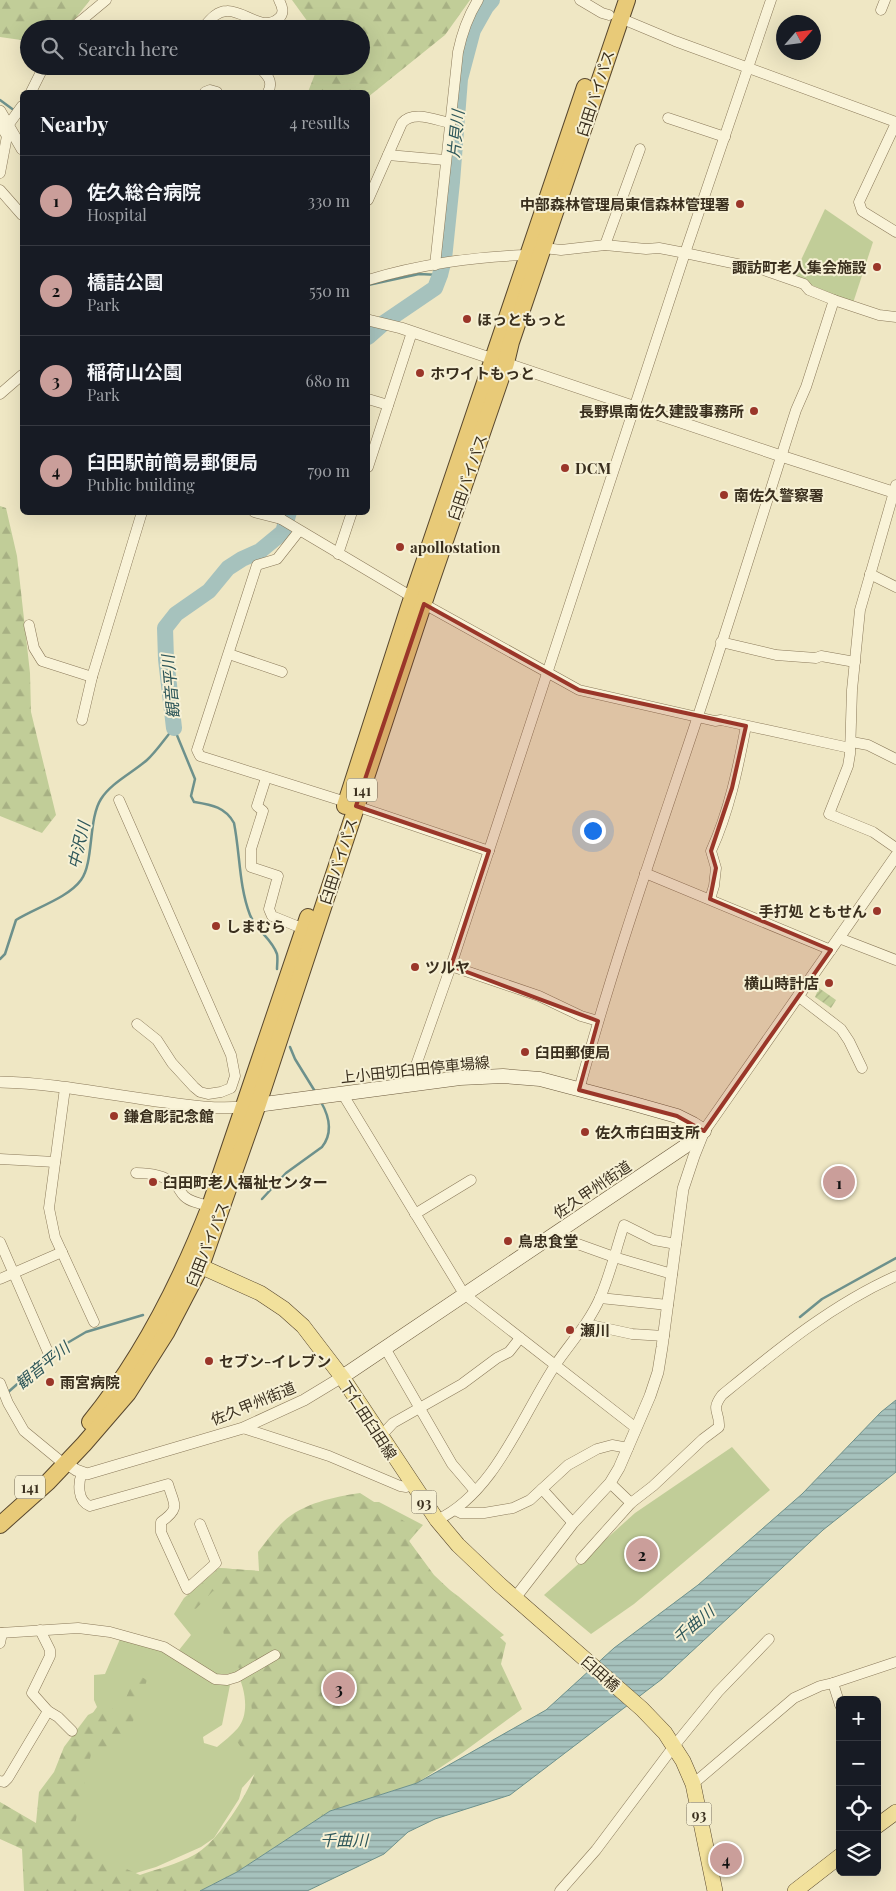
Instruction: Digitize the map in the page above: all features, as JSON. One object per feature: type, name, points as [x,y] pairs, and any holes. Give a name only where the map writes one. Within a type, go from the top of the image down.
[{"type":"highway","name":"臼田バイパス","points":[[0,1525],[33,1496],[62,1461],[128,1392],[166,1333],[258,1104],[351,804],[499,361],[528,254],[614,11],[626,0]]},
{"type":"highway","name":"臼田バイパス","points":[[499,361],[511,342],[544,248],[614,11]]},
{"type":"highway","name":"臼田バイパス","points":[[194,1263],[242,1107],[304,929],[351,804]]},
{"type":"highway","name":"臼田バイパス","points":[[0,1515],[62,1461]]},
{"type":"main road","name":"上小田切臼田停車場線","points":[[242,1107],[460,1078],[503,1076],[540,1079],[677,1116],[704,1131]]},
{"type":"main road","name":"佐久甲州街道","points":[[342,1377],[684,1147],[704,1131]]},
{"type":"main road","name":"下仁田臼田線","points":[[194,1263],[250,1288],[284,1308],[311,1336],[342,1377],[380,1437],[437,1520],[470,1557],[528,1608]]},
{"type":"main road","name":"臼田橋","points":[[528,1608],[642,1709],[659,1725],[673,1744]]},
{"type":"main road","name":"93","points":[[673,1744],[693,1784],[715,1891]]},
{"type":"main road","points":[[881,1823],[896,1812]]},
{"type":"main road","points":[[795,1891],[836,1859]]},
{"type":"street","points":[[82,20],[106,0]]},
{"type":"street","points":[[277,20],[282,14],[283,9],[279,0]]},
{"type":"street","points":[[436,264],[445,160],[460,43],[470,12],[478,0]]},
{"type":"street","points":[[580,0],[602,13],[614,11],[675,41],[896,123],[859,202],[862,211],[896,232]]},
{"type":"street","points":[[410,1085],[451,966],[685,253],[771,0]]},
{"type":"street","points":[[211,20],[223,11],[230,10],[256,20]]},
{"type":"street","points":[[32,90],[40,75]]},
{"type":"street","points":[[266,75],[270,80],[271,86],[269,90]]},
{"type":"street","points":[[0,173],[7,129],[19,110]]},
{"type":"street","points":[[0,111],[7,129],[20,146]]},
{"type":"street","points":[[370,196],[402,123],[410,116],[450,123]]},
{"type":"street","points":[[668,118],[725,137]]},
{"type":"street","points":[[606,245],[640,149]]},
{"type":"street","points":[[388,155],[445,160]]},
{"type":"street","points":[[0,190],[20,213]]},
{"type":"street","points":[[544,248],[561,250],[606,245],[646,249],[659,248],[685,253],[768,271],[804,284],[809,290],[834,300],[879,315],[896,317]]},
{"type":"street","points":[[370,279],[394,272],[436,264],[528,254]]},
{"type":"street","points":[[579,1090],[598,1021],[645,873],[834,300]]},
{"type":"street","points":[[370,320],[394,325],[781,456],[895,490],[860,610],[854,662],[851,745],[848,766],[829,814],[873,832],[896,848]]},
{"type":"street","points":[[370,453],[388,406],[412,332]]},
{"type":"street","points":[[0,394],[20,376]]},
{"type":"street","points":[[370,400],[388,406]]},
{"type":"street","points":[[82,720],[92,676],[141,515]]},
{"type":"street","points":[[264,515],[287,522],[418,601],[580,690],[698,717],[851,745],[868,745],[896,759]]},
{"type":"street","points":[[338,554],[351,515]]},
{"type":"street","points":[[287,522],[277,559],[258,565],[197,753],[200,756],[351,804],[489,851]]},
{"type":"street","points":[[870,574],[896,588]]},
{"type":"street","points":[[29,625],[34,648],[42,661],[92,676]]},
{"type":"street","points":[[721,642],[776,655],[816,658],[821,656],[854,662]]},
{"type":"street","points":[[229,654],[282,672]]},
{"type":"street","points":[[710,899],[716,868],[711,851],[718,836],[732,788],[746,726]]},
{"type":"street","points":[[266,778],[257,806],[263,811],[251,850],[251,867],[278,876],[269,909],[272,916],[304,929]]},
{"type":"street","points":[[119,800],[231,1055],[235,1076],[231,1088],[208,1094],[194,1088],[172,1063],[157,1040],[138,1024]]},
{"type":"street","name":"佐久甲州街道","points":[[704,1131],[896,856]]},
{"type":"street","points":[[645,873],[831,950]]},
{"type":"street","points":[[839,938],[896,960]]},
{"type":"street","points":[[451,966],[539,996],[582,1016],[598,1021]]},
{"type":"street","points":[[798,996],[841,1029],[862,1068]]},
{"type":"street","points":[[0,1082],[65,1088],[193,1106],[242,1107]]},
{"type":"street","points":[[65,1088],[49,1208],[51,1225],[94,1322]]},
{"type":"street","points":[[342,1093],[464,1294],[636,1428]]},
{"type":"street","points":[[515,1598],[573,1524],[610,1483],[619,1468],[650,1396],[658,1372],[664,1336],[683,1189],[704,1131]]},
{"type":"street","points":[[0,1159],[55,1162]]},
{"type":"street","points":[[136,1173],[158,1175],[175,1184],[184,1196],[189,1199],[210,1206]]},
{"type":"street","points":[[415,1214],[471,1180]]},
{"type":"street","points":[[437,1520],[455,1510],[476,1491],[492,1471],[555,1365],[586,1324],[600,1298],[624,1225],[654,1240],[676,1244]]},
{"type":"street","points":[[555,1233],[561,1238],[614,1257],[672,1274]]},
{"type":"street","points":[[0,1242],[48,1352]]},
{"type":"street","points":[[0,1279],[62,1252]]},
{"type":"street","points":[[581,1559],[631,1503],[654,1486],[703,1439],[719,1427],[714,1408],[722,1395],[793,1337],[848,1301],[896,1276]]},
{"type":"street","points":[[600,1298],[668,1305]]},
{"type":"street","points":[[586,1324],[632,1334],[664,1336]]},
{"type":"street","points":[[380,1437],[393,1423],[462,1384],[508,1352],[520,1338]]},
{"type":"street","points":[[385,1348],[452,1464],[476,1491]]},
{"type":"street","name":"佐久甲州街道","points":[[82,1473],[92,1473],[242,1428],[304,1400],[342,1377]]},
{"type":"street","points":[[0,1383],[11,1410],[24,1431],[62,1461],[82,1473],[78,1484],[83,1502],[90,1506],[168,1484],[174,1507],[172,1514],[161,1522],[161,1532],[186,1590],[216,1563],[200,1524]]},
{"type":"street","points":[[242,1428],[329,1456],[400,1486],[406,1487],[412,1484]]},
{"type":"street","points":[[455,1510],[461,1513],[504,1511],[522,1505],[568,1465],[597,1449],[612,1445],[628,1448]]},
{"type":"street","points":[[610,1483],[631,1503]]},
{"type":"street","points":[[542,1489],[573,1524]]},
{"type":"street","points":[[1,1636],[40,1630],[78,1628],[96,1630],[164,1647],[215,1679],[226,1680],[275,1655]]},
{"type":"street","points":[[40,1630],[50,1650],[50,1656],[32,1693],[48,1711],[58,1717],[72,1731]]},
{"type":"street","points":[[560,1891],[596,1850],[673,1744],[718,1692],[769,1639]]},
{"type":"street","points":[[693,1784],[794,1698],[805,1691],[833,1684],[896,1662]]},
{"type":"street","points":[[833,1684],[837,1696]]},
{"type":"street","points":[[0,1781],[4,1782],[8,1778],[48,1711]]},
{"type":"highlighted area","points":[[424,604],[579,690],[746,726],[732,788],[711,851],[716,868],[710,899],[831,950],[704,1131],[677,1116],[579,1090],[598,1021],[451,966],[489,851],[356,806]]},
{"type":"green space","points":[[0,0],[90,0],[74,20],[20,20],[20,40],[0,37]]},
{"type":"green space","points":[[292,0],[470,0],[445,35],[370,95],[370,90],[309,90],[315,75],[370,75],[370,20],[306,20]]},
{"type":"green space","points":[[825,209],[873,242],[853,303],[793,277]]},
{"type":"green space","points":[[0,506],[6,508],[17,556],[30,673],[31,712],[56,815],[42,833],[0,816]]},
{"type":"green space","points":[[819,988],[836,1000],[831,1008],[815,997]]},
{"type":"green space","points":[[732,1447],[770,1490],[634,1604],[591,1634],[544,1595],[635,1513]]},
{"type":"green space","points":[[360,1493],[418,1530],[409,1541],[434,1575],[506,1643],[501,1664],[522,1709],[417,1783],[330,1811],[237,1872],[200,1891],[24,1891],[22,1849],[0,1839],[0,1802],[36,1823],[39,1792],[54,1772],[64,1747],[88,1715],[106,1706],[120,1712],[136,1674],[147,1680],[128,1736],[118,1744],[92,1750],[75,1824],[93,1854],[140,1875],[194,1855],[203,1849],[222,1829],[247,1791],[256,1769],[236,1740],[252,1710],[247,1677],[238,1667],[224,1637],[219,1593],[213,1591],[192,1613],[183,1608],[181,1603],[219,1568],[259,1571],[258,1552],[273,1532],[291,1515],[319,1502]]},
{"type":"green space","points":[[353,1502],[379,1502],[423,1525],[409,1541],[431,1577],[458,1596],[504,1635],[463,1662],[259,1769],[242,1788],[239,1799],[214,1838],[201,1847],[156,1867],[126,1876],[106,1876],[58,1805],[74,1731],[85,1724],[97,1707],[94,1700],[94,1675],[105,1674],[120,1639],[161,1650],[210,1682],[230,1685],[222,1725],[203,1737],[204,1743],[217,1747],[236,1731],[242,1722],[245,1700],[242,1686],[237,1673],[216,1675],[179,1650],[191,1635],[174,1614],[184,1598],[219,1568],[259,1571]]},
{"type":"water","name":"千曲川","points":[[896,1400],[896,1472],[823,1530],[662,1679],[510,1795],[435,1819],[408,1832],[384,1854],[307,1891],[200,1891],[237,1872],[330,1811],[417,1783],[546,1710],[614,1648],[698,1585],[802,1494],[881,1412]]},
{"type":"waterway","name":"片貝川","points":[[370,335],[385,322],[435,288],[440,275],[444,259],[452,182],[460,79],[473,30],[492,0]]},
{"type":"waterway","points":[[0,100],[15,111]]},
{"type":"waterway","points":[[370,285],[419,274],[440,275]]},
{"type":"waterway","name":"観音平川","points":[[174,728],[166,659],[165,628],[176,614],[209,591],[228,568],[260,551],[283,532],[288,515]]},
{"type":"waterway","name":"中沢川","points":[[0,959],[5,954],[16,920],[60,897],[81,880],[88,863],[94,818],[101,799],[116,783],[151,756],[174,728],[195,779],[191,796],[194,802],[222,810],[234,823],[246,904],[256,925],[275,949],[277,969]]},
{"type":"waterway","name":"観音平川","points":[[290,1047],[295,1059],[316,1093]]},
{"type":"waterway","name":"観音平川","points":[[262,1199],[286,1173],[322,1147],[328,1136],[329,1124],[321,1102]]},
{"type":"waterway","points":[[800,1317],[822,1299],[896,1258]]},
{"type":"waterway","name":"観音平川","points":[[6,1394],[57,1349],[86,1332],[143,1315]]},
{"type":"place","name":"中部森林管理局東信森林管理署","points":[[740,204]]},
{"type":"place","name":"諏訪町老人集会施設","points":[[877,267]]},
{"type":"place","name":"ほっともっと","points":[[467,319]]},
{"type":"place","name":"ホワイトもっと","points":[[420,373]]},
{"type":"place","name":"長野県南佐久建設事務所","points":[[754,411]]},
{"type":"place","name":"DCM","points":[[565,468]]},
{"type":"place","name":"南佐久警察署","points":[[724,495]]},
{"type":"place","name":"apollostation","points":[[400,547]]},
{"type":"place","name":"手打処 ともせん","points":[[877,911]]},
{"type":"place","name":"しまむら","points":[[216,926]]},
{"type":"place","name":"ツルヤ","points":[[415,967]]},
{"type":"place","name":"横山時計店","points":[[829,983]]},
{"type":"place","name":"臼田郵便局","points":[[525,1052]]},
{"type":"place","name":"鎌倉彫記念館","points":[[114,1116]]},
{"type":"place","name":"佐久市臼田支所","points":[[585,1132]]},
{"type":"place","name":"臼田町老人福祉センター","points":[[153,1182]]},
{"type":"place","name":"佐久総合病院","points":[[839,1182]]},
{"type":"place","name":"鳥忠食堂","points":[[508,1241]]},
{"type":"place","name":"瀬川","points":[[570,1330]]},
{"type":"place","name":"セブン-イレブン","points":[[209,1361]]},
{"type":"place","name":"雨宮病院","points":[[50,1382]]},
{"type":"place","name":"橋詰公園","points":[[642,1554]]},
{"type":"place","name":"稲荷山公園","points":[[339,1688]]},
{"type":"place","name":"臼田駅前簡易郵便局","points":[[726,1859]]}]
